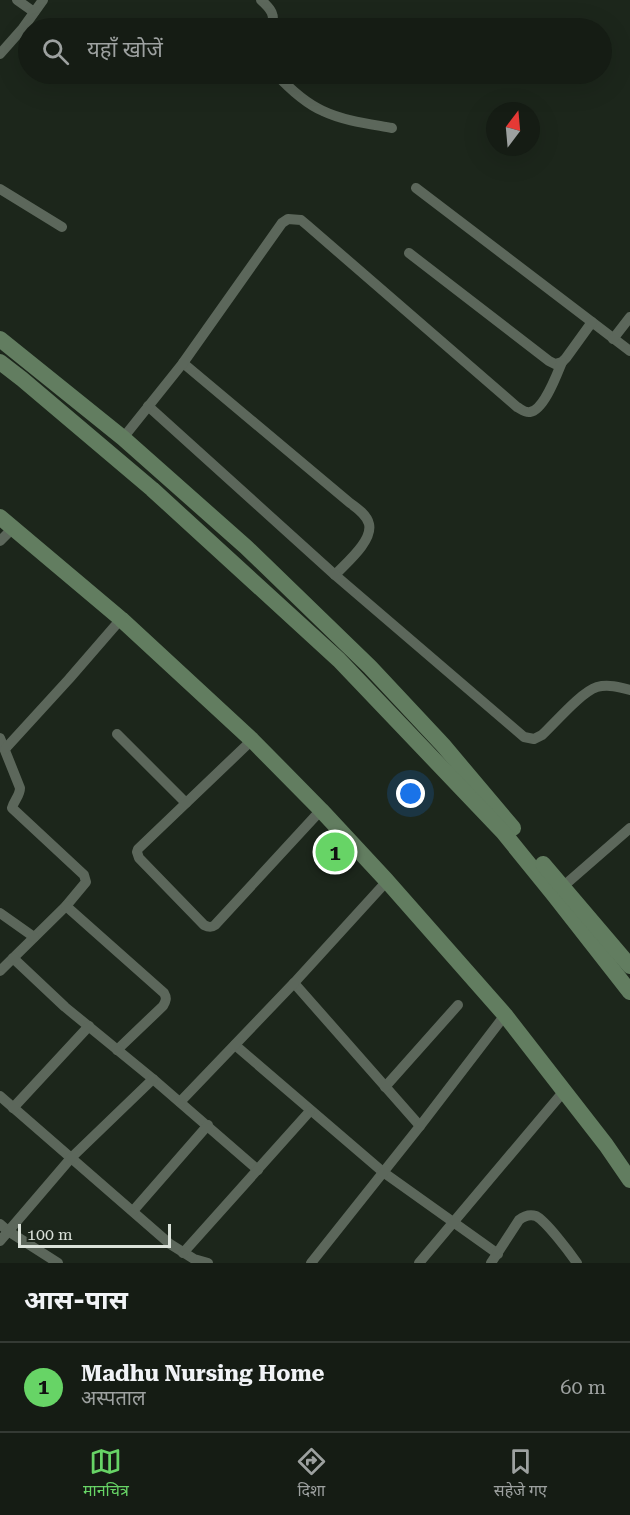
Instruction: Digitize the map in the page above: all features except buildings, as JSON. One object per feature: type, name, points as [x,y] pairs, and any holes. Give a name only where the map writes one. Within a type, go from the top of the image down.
[{"type":"main road","points":[[0,339],[123,438],[246,547],[370,667],[443,745],[558,891],[630,992]]},
{"type":"main road","points":[[0,362],[152,489],[339,660],[630,966]]},
{"type":"main road","points":[[0,517],[121,619],[252,740],[321,810],[505,1015],[606,1145],[630,1180]]},
{"type":"street","points":[[17,0],[34,12]]},
{"type":"street","points":[[30,18],[43,0]]},
{"type":"street","points":[[261,0],[273,13],[273,18]]},
{"type":"street","points":[[0,54],[18,34]]},
{"type":"street","points":[[287,84],[301,97],[323,111],[338,117],[392,128]]},
{"type":"street","points":[[416,188],[630,351]]},
{"type":"street","points":[[0,189],[62,227]]},
{"type":"street","points":[[123,438],[183,363],[282,223],[288,219],[301,220],[525,412],[536,409],[544,400],[562,362],[592,322]]},
{"type":"street","points":[[409,253],[549,361],[555,364],[562,362]]},
{"type":"street","points":[[613,339],[630,317]]},
{"type":"street","points":[[183,363],[362,513],[369,523],[369,534],[364,544],[335,575]]},
{"type":"street","points":[[148,406],[335,575],[524,737],[534,739],[542,735],[594,688],[615,686],[630,690]]},
{"type":"street","points":[[0,541],[14,527]]},
{"type":"street","points":[[5,749],[121,619]]},
{"type":"street","points":[[117,734],[186,803]]},
{"type":"street","points":[[0,738],[20,788],[12,808],[86,877],[84,885],[66,906],[0,971]]},
{"type":"street","points":[[252,740],[137,852],[139,858],[204,925],[208,927],[215,925],[321,810]]},
{"type":"street","points":[[558,891],[630,828]]},
{"type":"street","points":[[180,1102],[294,983],[387,881]]},
{"type":"street","points":[[66,906],[166,997],[163,1006],[117,1050]]},
{"type":"street","points":[[0,913],[34,937]]},
{"type":"street","points":[[14,958],[65,1007],[208,1125],[258,1170]]},
{"type":"street","points":[[294,983],[420,1126]]},
{"type":"street","points":[[385,1087],[458,1005]]},
{"type":"street","points":[[311,1263],[505,1015]]},
{"type":"street","points":[[13,1108],[89,1026]]},
{"type":"street","points":[[235,1045],[383,1172],[453,1222],[494,1258],[519,1220],[523,1217],[536,1216],[545,1222],[577,1263]]},
{"type":"street","points":[[0,1241],[4,1227],[153,1079]]},
{"type":"street","points":[[418,1263],[564,1090]]},
{"type":"street","points":[[0,1096],[170,1244],[194,1259],[208,1263]]},
{"type":"street","points":[[183,1253],[310,1111]]},
{"type":"street","points":[[133,1210],[208,1125]]},
{"type":"street","points":[[4,1227],[58,1263]]},
{"type":"place","name":"Madhu Nursing Home","points":[[335,852]]}]
